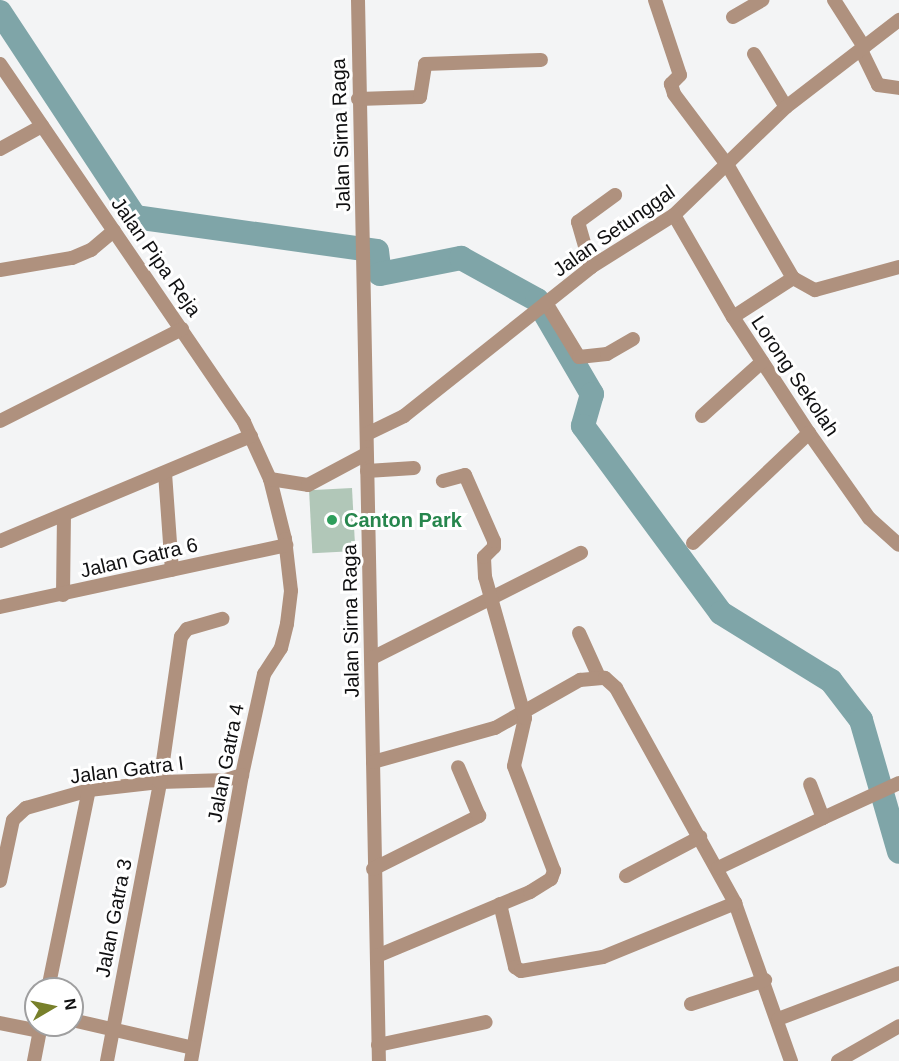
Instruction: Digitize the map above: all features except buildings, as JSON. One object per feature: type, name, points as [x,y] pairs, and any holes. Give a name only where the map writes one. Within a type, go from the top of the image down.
[{"type":"street","name":"Jalan Sirna Raga","points":[[358,0],[358,99],[372,658],[373,868],[379,1061]]},
{"type":"street","points":[[655,0],[679,73],[671,85],[674,94],[728,166],[793,278],[814,290],[899,267]]},
{"type":"street","points":[[733,17],[762,0]]},
{"type":"street","points":[[834,0],[863,49],[878,85],[899,88]]},
{"type":"street","name":"Jalan Setunggal","points":[[367,434],[404,416],[591,267],[674,215],[728,166],[786,107],[899,20]]},
{"type":"street","points":[[754,54],[786,107]]},
{"type":"street","points":[[358,99],[420,97],[425,64],[541,60]]},
{"type":"street","name":"Jalan Pipa Reja","points":[[0,64],[182,329],[251,436],[270,478]]},
{"type":"street","points":[[0,149],[42,126]]},
{"type":"street","points":[[591,267],[578,222],[615,195]]},
{"type":"street","name":"Lorong Sekolah","points":[[674,215],[733,317],[808,433],[869,518],[899,544]]},
{"type":"street","points":[[0,270],[72,258],[91,250],[114,231]]},
{"type":"street","points":[[733,317],[793,278]]},
{"type":"street","points":[[543,306],[579,357],[614,352],[633,339]]},
{"type":"street","points":[[0,421],[182,329]]},
{"type":"street","points":[[702,416],[762,362]]},
{"type":"street","points":[[693,543],[808,433]]},
{"type":"street","points":[[0,541],[251,436]]},
{"type":"street","points":[[270,478],[306,486],[366,453]]},
{"type":"street","points":[[367,471],[414,468]]},
{"type":"street","points":[[165,473],[172,570]]},
{"type":"street","points":[[377,956],[537,888],[551,879],[554,871],[514,766],[525,728],[524,713],[497,620],[494,599],[485,577],[484,557],[494,547],[494,540],[465,476],[443,481]]},
{"type":"street","name":"Jalan Gatra 4","points":[[192,1055],[242,775],[264,674],[281,648],[288,624],[291,591],[286,545],[270,478]]},
{"type":"street","points":[[63,595],[64,516]]},
{"type":"street","name":"Jalan Gatra 6","points":[[0,607],[286,545]]},
{"type":"street","points":[[372,658],[494,599],[581,553]]},
{"type":"street","name":"Jalan Gatra 3","points":[[106,1061],[160,782],[181,637],[187,629],[223,619]]},
{"type":"street","points":[[579,633],[599,677],[616,688],[718,868],[735,903],[765,980],[791,1061]]},
{"type":"street","points":[[373,762],[495,728],[580,680],[599,677]]},
{"type":"street","points":[[373,868],[479,816],[458,767]]},
{"type":"street","name":"Jalan Gatra I","points":[[0,881],[13,820],[19,811],[89,790],[160,782],[215,781],[242,775]]},
{"type":"street","points":[[810,784],[823,818]]},
{"type":"street","points":[[718,868],[886,789]]},
{"type":"street","points":[[50,977],[89,790]]},
{"type":"street","points":[[626,876],[700,837]]},
{"type":"street","points":[[500,904],[515,967],[521,971],[603,957],[735,903]]},
{"type":"street","points":[[778,1019],[899,973]]},
{"type":"street","points":[[691,1004],[765,980]]},
{"type":"street","points":[[378,1045],[486,1022]]},
{"type":"street","points":[[0,1023],[24,1026]]},
{"type":"street","points":[[84,1023],[192,1055]]},
{"type":"street","points":[[838,1061],[864,1055],[899,1026]]},
{"type":"street","points":[[34,1061],[38,1037]]},
{"type":"green space","name":"Canton Park","points":[[352,488],[355,551],[312,553],[309,490]]},
{"type":"waterway","points":[[0,12],[135,217],[377,251],[380,274],[461,258],[537,300],[592,394],[583,426],[721,613],[831,681],[861,720],[899,852]]},
{"type":"place","name":"Canton Park","points":[[332,520]]}]
